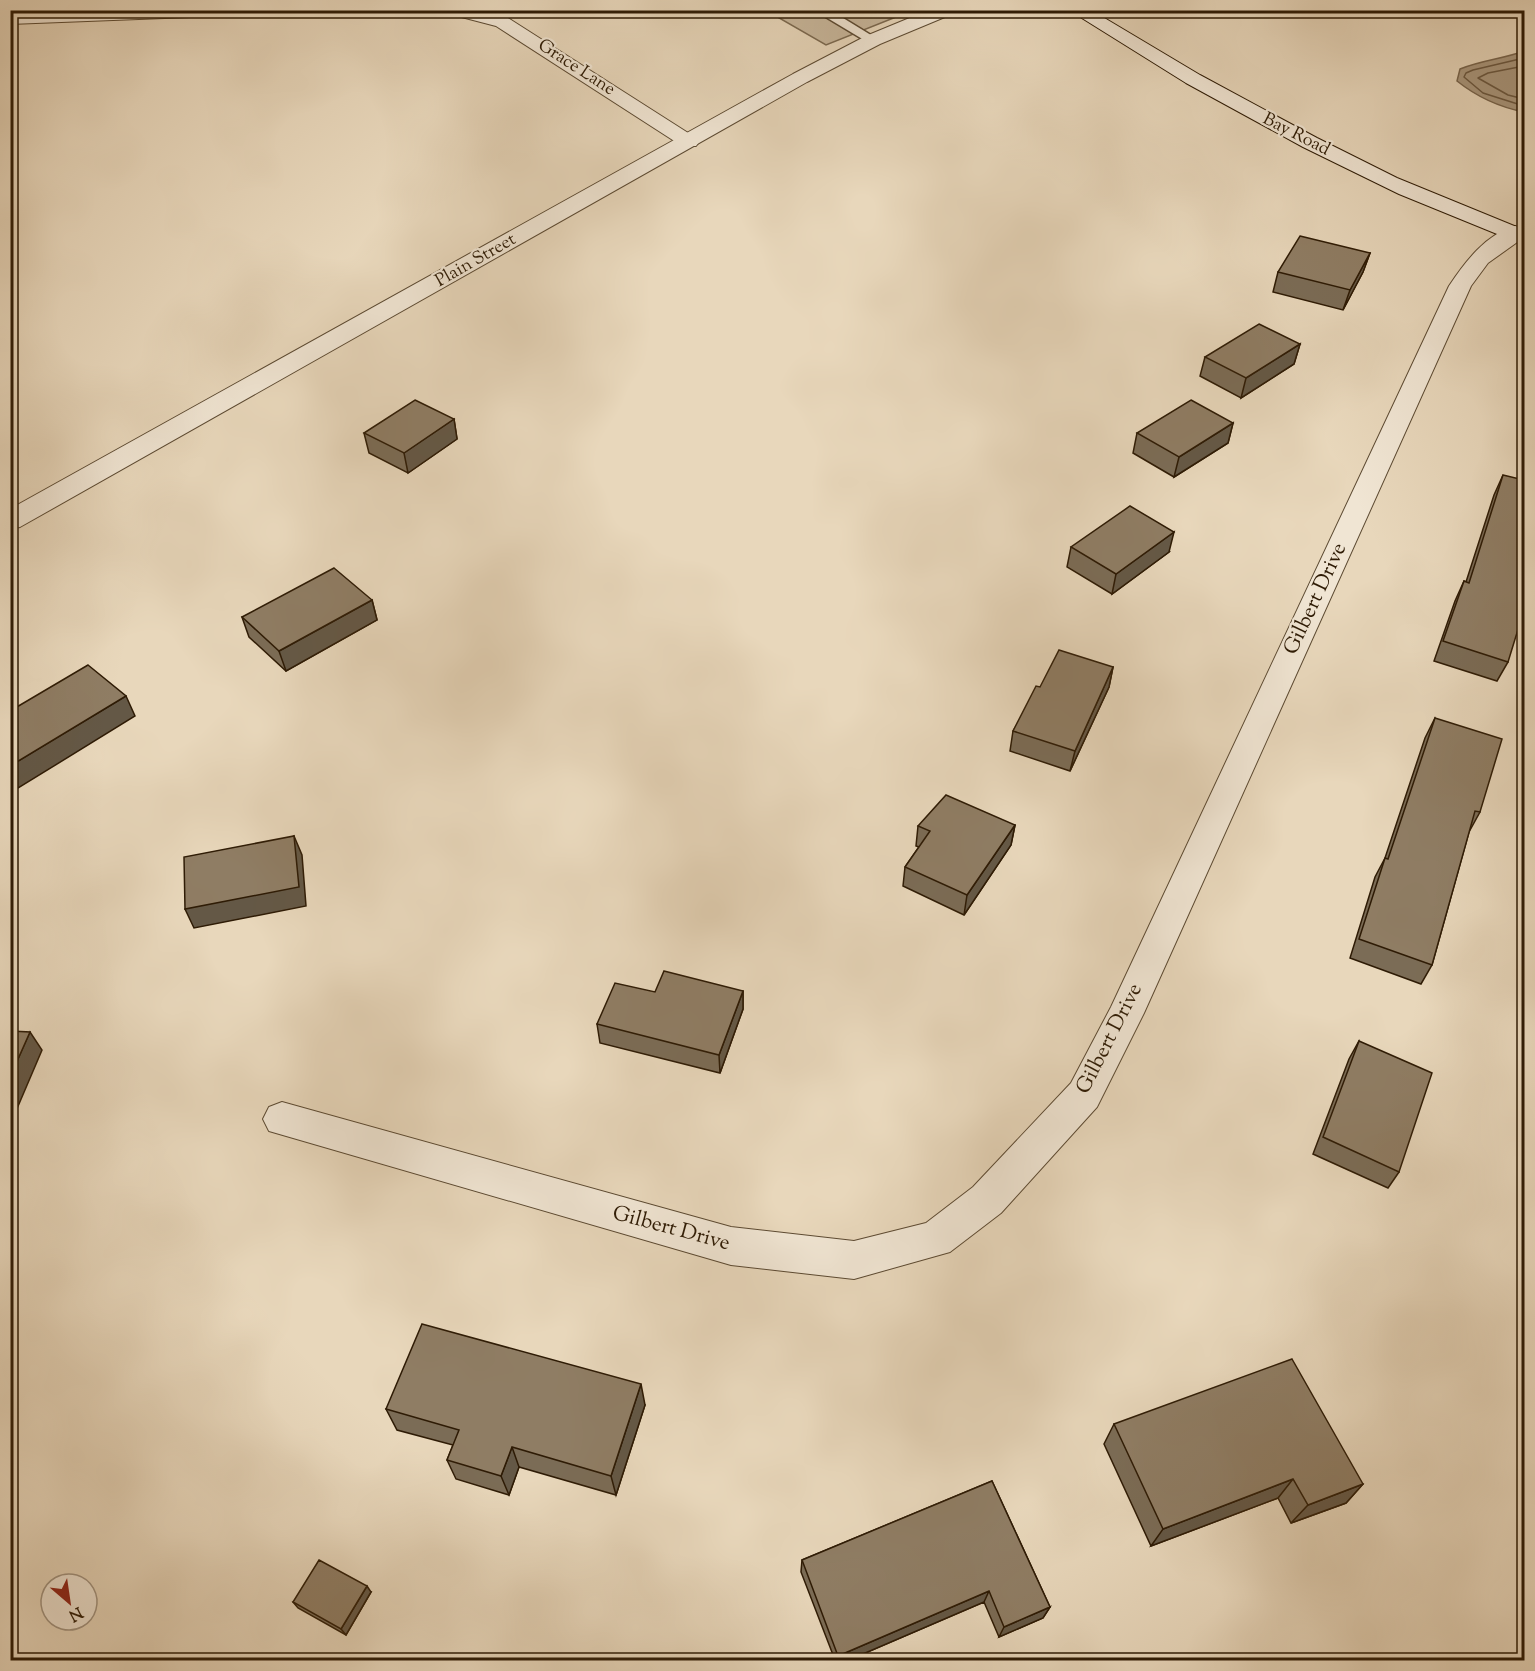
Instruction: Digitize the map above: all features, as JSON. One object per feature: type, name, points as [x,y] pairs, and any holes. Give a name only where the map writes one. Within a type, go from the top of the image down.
[{"type":"street","points":[[10,19],[242,10]]},
{"type":"street","name":"Grace Lane","points":[[456,10],[502,22],[688,142]]},
{"type":"street","name":"Plain Street","points":[[10,521],[873,40],[946,10]]},
{"type":"street","name":"Bay Road","points":[[1078,10],[1236,105],[1391,182],[1520,236]]},
{"type":"street","name":"Gilbert Drive","points":[[282,1119],[731,1246],[854,1260],[936,1239],[987,1200],[1084,1095],[1126,1013],[1460,286],[1480,258],[1520,236]]},
{"type":"lane","points":[[820,10],[873,40]]},
{"type":"shaded area","points":[[767,11],[911,11],[826,45]]},
{"type":"water","points":[[1524,51],[1524,112],[1489,101],[1457,81],[1460,69]]},
{"type":"building","points":[[1300,236],[1370,253],[1350,290],[1278,272]]},
{"type":"building","points":[[1259,324],[1300,344],[1246,378],[1205,357]]},
{"type":"building","points":[[415,400],[454,419],[404,453],[364,433]]},
{"type":"building","points":[[1191,400],[1233,423],[1179,457],[1137,433]]},
{"type":"building","points":[[1503,475],[1524,480],[1524,610],[1508,662],[1443,641],[1464,581],[1469,583]]},
{"type":"building","points":[[1130,506],[1174,532],[1116,574],[1071,547]]},
{"type":"building","points":[[334,568],[372,600],[279,651],[242,617]]},
{"type":"building","points":[[1059,650],[1113,667],[1075,751],[1013,731],[1036,686],[1040,687]]},
{"type":"building","points":[[88,665],[126,696],[10,766],[10,711]]},
{"type":"building","points":[[1435,718],[1502,739],[1480,812],[1475,811],[1432,965],[1359,939]]},
{"type":"building","points":[[946,795],[1015,825],[967,895],[905,867],[930,831],[918,826]]},
{"type":"building","points":[[294,836],[299,887],[185,909],[184,857]]},
{"type":"building","points":[[664,971],[743,991],[719,1055],[597,1024],[615,983],[655,992]]},
{"type":"building","points":[[10,1031],[30,1032],[10,1077]]},
{"type":"building","points":[[1359,1041],[1432,1073],[1399,1172],[1323,1137]]},
{"type":"building","points":[[422,1324],[641,1384],[611,1476],[512,1447],[501,1476],[447,1460],[459,1430],[386,1409]]},
{"type":"building","points":[[1292,1359],[1363,1484],[1308,1505],[1293,1479],[1163,1529],[1114,1424]]},
{"type":"building","points":[[992,1481],[1050,1607],[1004,1627],[989,1591],[838,1656],[802,1560]]},
{"type":"building","points":[[319,1560],[367,1586],[341,1629],[293,1602]]}]
